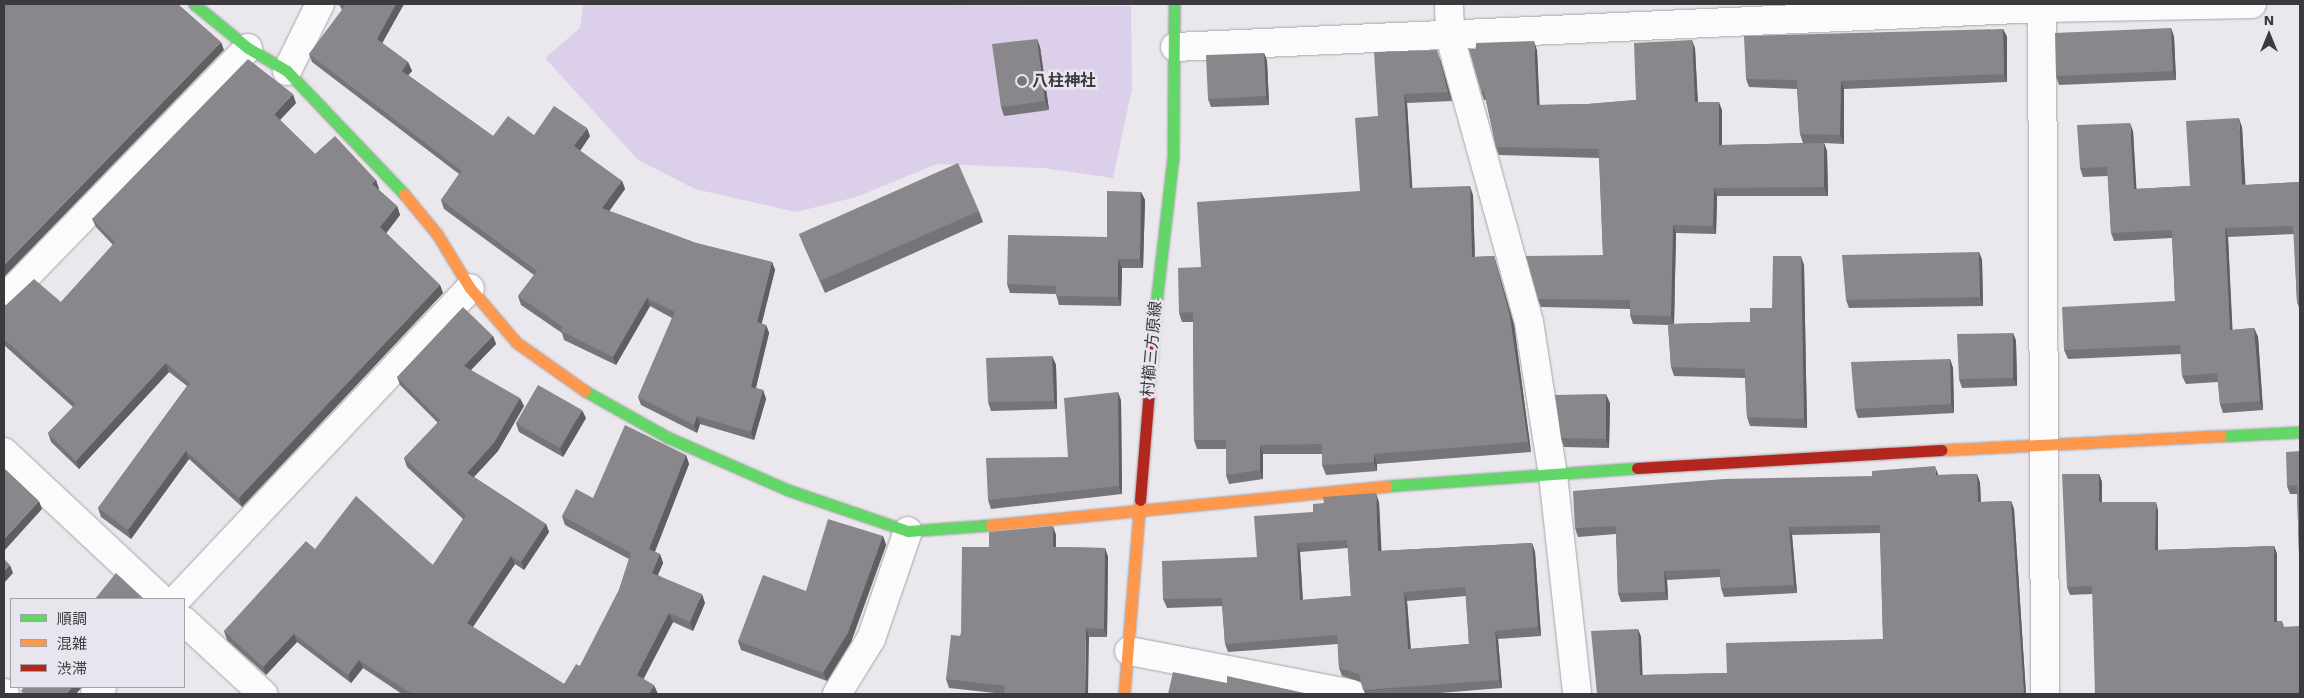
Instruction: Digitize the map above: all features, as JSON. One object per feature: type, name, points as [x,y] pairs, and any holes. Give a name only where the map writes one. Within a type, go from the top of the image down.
[{"type":"street","points":[[194,4],[248,48],[287,71],[384,170],[437,234],[470,288],[517,342],[593,397],[667,437],[788,490],[908,531],[1140,511],[1261,495],[1742,460],[2045,448],[2300,432]]},
{"type":"street","points":[[287,71],[320,4]]},
{"type":"street","name":"村櫛三方原線","points":[[1124,694],[1154,321],[1174,158],[1174,4]]},
{"type":"street","points":[[1449,4],[1450,37],[1529,322],[1553,475],[1577,694]]},
{"type":"street","points":[[1175,47],[1450,37],[2042,6],[2252,4]]},
{"type":"street","points":[[2042,6],[2045,448],[2044,694]]},
{"type":"street","points":[[4,298],[248,48]]},
{"type":"street","points":[[178,598],[470,288]]},
{"type":"street","points":[[4,452],[160,598]]},
{"type":"street","points":[[837,694],[870,639],[908,531]]},
{"type":"street","points":[[185,622],[263,694]]},
{"type":"street","points":[[1129,650],[1352,694]]},
{"type":"shaded area","points":[[583,4],[1131,6],[1132,89],[1113,178],[1043,168],[937,164],[856,197],[796,212],[695,189],[638,160],[545,58],[580,28]]},
{"type":"building","points":[[4,4],[178,4],[221,42],[4,265]]},
{"type":"building","points":[[341,4],[396,4],[377,39],[408,62],[402,71],[493,136],[508,116],[534,135],[554,106],[587,128],[574,146],[622,181],[602,208],[696,243],[772,262],[757,322],[766,325],[751,387],[763,390],[751,432],[697,416],[694,425],[638,397],[675,312],[647,298],[613,357],[561,331],[563,327],[518,296],[537,271],[441,200],[462,171],[309,54],[345,6]]},
{"type":"building","points":[[2171,28],[2173,71],[2056,76],[2055,33]]},
{"type":"building","points":[[2003,29],[2004,74],[1841,81],[1840,135],[1800,134],[1797,80],[1746,79],[1744,36]]},
{"type":"building","points":[[1037,39],[1045,101],[1001,107],[992,44]]},
{"type":"building","points":[[1692,40],[1695,102],[1719,102],[1719,145],[1824,143],[1824,187],[1714,188],[1713,226],[1673,225],[1671,316],[1630,315],[1630,300],[1538,299],[1526,256],[1603,255],[1599,149],[1496,147],[1484,91],[1481,91],[1469,49],[1476,49],[1476,43],[1534,41],[1537,105],[1588,104],[1636,100],[1634,43]]},
{"type":"building","points":[[1437,50],[1448,92],[1404,94],[1410,188],[1470,186],[1472,257],[1494,256],[1510,316],[1528,442],[1374,454],[1374,462],[1322,465],[1322,444],[1260,445],[1260,470],[1226,475],[1226,440],[1194,440],[1193,312],[1179,313],[1178,268],[1201,267],[1197,202],[1360,191],[1355,118],[1378,116],[1374,52]]},
{"type":"building","points":[[1264,53],[1266,96],[1208,99],[1206,55]]},
{"type":"building","points":[[248,59],[293,94],[274,114],[315,154],[335,136],[376,180],[372,184],[397,206],[380,227],[440,285],[239,498],[186,451],[128,530],[98,508],[190,383],[166,363],[76,461],[48,433],[76,404],[4,339],[4,305],[34,279],[61,302],[115,242],[92,219]]},
{"type":"building","points":[[2239,118],[2242,184],[2300,182],[2300,302],[2297,302],[2293,226],[2225,228],[2230,330],[2254,328],[2260,401],[2220,404],[2217,373],[2182,376],[2180,345],[2064,350],[2062,307],[2175,301],[2172,230],[2111,233],[2107,167],[2080,168],[2077,125],[2130,123],[2134,189],[2190,186],[2186,121]]},
{"type":"building","points":[[958,163],[979,211],[820,281],[799,234]]},
{"type":"building","points":[[1107,191],[1141,192],[1140,259],[1118,259],[1118,297],[1056,296],[1056,286],[1007,284],[1008,235],[1107,237]]},
{"type":"building","points":[[1979,252],[1980,297],[1846,300],[1842,255]]},
{"type":"building","points":[[1773,256],[1801,256],[1804,419],[1747,417],[1745,369],[1671,367],[1668,324],[1750,322],[1750,308],[1772,308]]},
{"type":"building","points":[[463,307],[493,336],[464,366],[520,398],[494,443],[467,473],[546,524],[521,562],[511,556],[467,623],[564,684],[576,664],[580,666],[619,590],[631,553],[562,516],[576,489],[593,498],[625,425],[686,455],[649,549],[660,554],[652,573],[702,594],[690,622],[669,613],[637,675],[654,685],[649,694],[412,694],[359,660],[348,675],[294,634],[263,667],[224,631],[306,541],[315,549],[356,496],[433,565],[466,515],[404,458],[440,420],[397,377]]},
{"type":"building","points":[[2013,333],[2013,378],[1959,379],[1957,334]]},
{"type":"building","points":[[1052,356],[1054,401],[988,402],[986,358]]},
{"type":"building","points":[[1950,359],[1951,404],[1855,409],[1851,362]]},
{"type":"building","points":[[538,385],[582,410],[560,448],[516,423]]},
{"type":"building","points":[[1118,392],[1119,486],[988,500],[986,458],[1068,457],[1064,398]]},
{"type":"building","points":[[1606,394],[1606,439],[1561,438],[1555,395]]},
{"type":"building","points":[[2300,451],[2299,555],[2297,485],[2287,486],[2286,452]]},
{"type":"building","points":[[1935,466],[1936,475],[1977,474],[1978,502],[2011,501],[2024,694],[1597,694],[1591,631],[1638,629],[1640,675],[1727,673],[1726,643],[1883,639],[1880,525],[1789,527],[1794,585],[1721,588],[1720,569],[1664,571],[1665,592],[1618,593],[1616,526],[1575,528],[1573,491],[1724,479],[1872,476],[1872,471]]},
{"type":"building","points":[[4,468],[39,501],[4,539]]},
{"type":"building","points":[[2062,474],[2099,474],[2099,502],[2156,502],[2155,550],[2274,546],[2274,622],[2282,621],[2282,627],[2300,626],[2300,694],[2095,694],[2092,586],[2067,587]]},
{"type":"building","points":[[1376,493],[1378,551],[1532,543],[1538,627],[1495,631],[1499,680],[1363,690],[1359,674],[1339,668],[1337,635],[1225,644],[1222,598],[1163,599],[1162,561],[1257,557],[1254,516],[1313,512],[1313,504],[1324,503],[1323,497]],"holes":[[[1347,540],[1351,596],[1300,600],[1297,543]],[[1465,587],[1469,644],[1408,649],[1404,592]]]},
{"type":"building","points":[[828,519],[883,536],[848,633],[823,673],[738,641],[763,575],[806,591]]},
{"type":"building","points":[[1053,526],[1053,547],[1105,548],[1104,629],[1086,628],[1085,694],[1004,694],[1005,686],[946,679],[951,635],[961,636],[962,547],[989,547],[989,532]]},
{"type":"building","points":[[4,559],[10,565],[4,571]]},
{"type":"building","points":[[116,573],[143,598],[96,598]]},
{"type":"building","points":[[1173,672],[1227,683],[1227,676],[1309,694],[1168,694]]},
{"type":"building","points":[[23,688],[71,688],[66,694],[24,694],[21,691]]},
{"type":"traffic: fast","points":[[194,4],[248,48],[287,71],[404,194]]},
{"type":"traffic: fast","points":[[1156,304],[1173,157],[1174,4]]},
{"type":"traffic: fast","points":[[585,391],[667,437],[788,490],[908,531],[991,525]]},
{"type":"traffic: fast","points":[[2221,436],[2300,432]]},
{"type":"traffic: fast","points":[[1386,486],[1637,468]]},
{"type":"traffic: slow","points":[[404,194],[437,234],[470,288],[517,343],[585,391]]},
{"type":"traffic: slow","points":[[1941,450],[2221,436]]},
{"type":"traffic: slow","points":[[991,525],[1386,486]]},
{"type":"traffic: slow","points":[[1124,694],[1140,500]]},
{"type":"traffic: jam","points":[[1140,500],[1156,304]]},
{"type":"traffic: jam","points":[[1637,468],[1941,450]]},
{"type":"place","name":"八柱神社","points":[[1022,81]]}]
